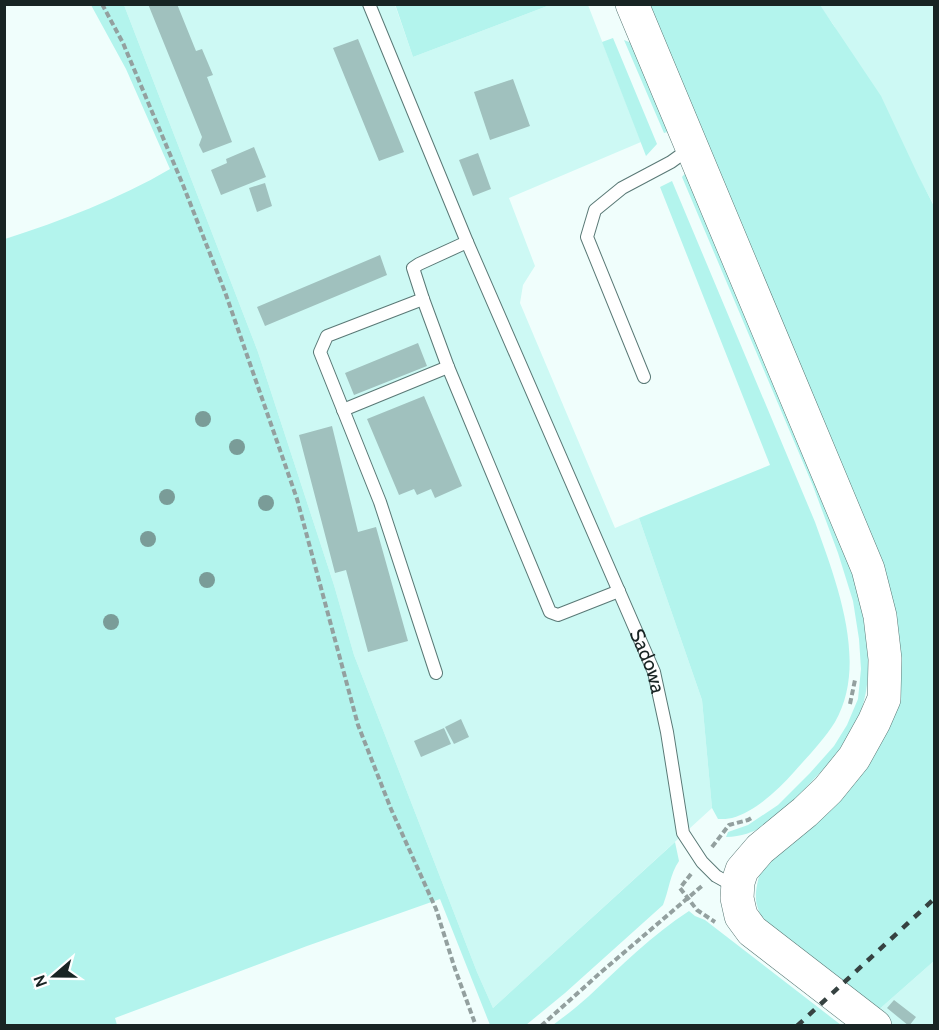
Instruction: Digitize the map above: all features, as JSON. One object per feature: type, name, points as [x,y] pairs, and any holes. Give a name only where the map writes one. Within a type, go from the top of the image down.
[{"type":"main road","points":[[632,4],[868,569],[880,616],[885,659],[884,699],[854,758],[828,790],[760,849],[742,870],[727,882],[737,898],[741,916],[752,931],[875,1026]]},
{"type":"lane","name":"Sadowa","points":[[369,4],[467,242],[654,672],[668,732],[683,832],[702,862],[727,882]]},
{"type":"lane","points":[[644,378],[588,237],[594,210],[622,188],[670,162],[692,147]]},
{"type":"lane","points":[[467,242],[413,268],[448,367],[550,612],[558,615],[619,591]]},
{"type":"lane","points":[[423,299],[327,336],[320,352],[380,502],[436,673]]},
{"type":"lane","points":[[343,410],[448,367]]},
{"type":"path","points":[[102,4],[123,43],[225,292],[297,499],[358,725],[436,909],[476,1026]]},
{"type":"path","points":[[848,710],[853,696],[856,670]]},
{"type":"path","points":[[723,832],[729,825],[748,820],[757,814]]},
{"type":"path","points":[[541,1026],[696,889],[727,882]]},
{"type":"path","points":[[680,888],[697,910]]},
{"type":"shaded area","points":[[395,4],[550,4],[550,5],[413,57]]},
{"type":"shaded area","points":[[91,5],[124,5],[258,352],[334,585],[354,655],[493,1008],[675,842],[679,861],[663,905],[526,1025],[490,1025],[440,899],[115,1018],[117,1025],[5,1025],[5,239],[89,208],[131,190],[170,169],[126,69]]},
{"type":"shaded area","points":[[124,5],[395,5],[413,57],[550,5],[588,5],[641,142],[509,198],[535,266],[523,285],[520,303],[615,528],[639,518],[702,700],[712,808],[493,1008],[354,655],[334,585],[258,352]]},
{"type":"shaded area","points":[[650,5],[820,5],[881,96],[934,206],[934,961],[875,1013],[767,926],[759,911],[756,894],[760,872],[897,685]]},
{"type":"shaded area","points":[[819,5],[934,5],[934,205],[833,24]]},
{"type":"shaded area","points":[[613,38],[657,144],[646,156],[602,42]]},
{"type":"shaded area","points":[[624,40],[634,44],[671,131],[664,133]]},
{"type":"shaded area","points":[[687,171],[854,575],[863,617],[868,659],[868,680],[858,720],[837,754],[794,800],[768,823],[749,833],[726,837],[728,832],[748,825],[778,805],[834,746],[847,725],[858,699],[861,669],[853,601],[838,553],[813,486],[682,177]]},
{"type":"shaded area","points":[[672,181],[815,522],[840,596],[849,648],[849,674],[845,699],[831,729],[774,793],[741,815],[727,819],[718,819],[712,808],[702,700],[639,518],[770,465],[660,187]]},
{"type":"shaded area","points":[[689,911],[705,920],[841,1025],[553,1025],[585,1000],[625,962],[675,920]]},
{"type":"shaded area","points":[[934,961],[934,1025],[891,1025],[875,1013]]},
{"type":"building","points":[[148,4],[177,4],[196,51],[202,49],[213,75],[207,77],[232,142],[203,153],[199,145],[202,137]]},
{"type":"building","points":[[358,39],[404,152],[379,161],[333,48]]},
{"type":"building","points":[[513,79],[530,126],[490,140],[474,92]]},
{"type":"building","points":[[254,147],[266,177],[221,195],[211,170],[227,163],[226,159]]},
{"type":"building","points":[[478,153],[491,189],[473,196],[459,160]]},
{"type":"building","points":[[265,183],[272,206],[257,212],[249,188]]},
{"type":"building","points":[[380,255],[387,275],[265,326],[257,307]]},
{"type":"building","points":[[418,343],[427,366],[354,395],[345,373]]},
{"type":"building","points":[[424,396],[462,486],[435,498],[431,489],[417,495],[414,489],[399,495],[367,419]]},
{"type":"building","points":[[332,426],[358,532],[376,527],[408,641],[368,652],[346,570],[335,573],[299,435]]},
{"type":"building","points":[[461,719],[469,737],[454,744],[445,727]]},
{"type":"building","points":[[444,728],[451,744],[421,757],[414,741]]},
{"type":"building","points":[[894,1000],[916,1017],[909,1026],[887,1008]]},
{"type":"railway","points":[[797,1026],[934,899]]}]
